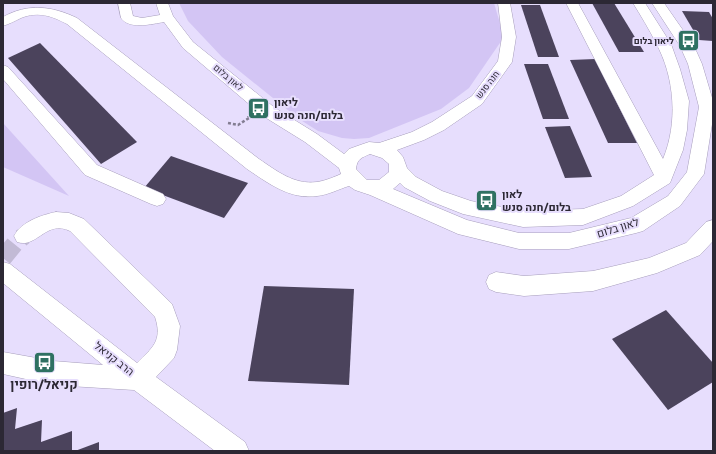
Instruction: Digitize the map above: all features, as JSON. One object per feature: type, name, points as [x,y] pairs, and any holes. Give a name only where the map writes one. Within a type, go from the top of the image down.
[{"type":"street","points":[[124,3],[127,18],[134,22],[142,23],[167,17]]},
{"type":"street","name":"לאון בלום","points":[[162,3],[167,17],[188,45],[269,112],[310,138],[349,172]]},
{"type":"street","name":"חנה סנש","points":[[382,149],[418,136],[445,122],[477,100],[505,62],[509,37],[504,3]]},
{"type":"street","points":[[572,3],[664,178]]},
{"type":"street","points":[[639,3],[664,44],[673,69],[681,101],[679,130],[675,150],[664,178]]},
{"type":"street","name":"לאון בלום","points":[[372,188],[466,228],[519,241],[569,241],[636,225],[674,201],[695,174],[710,109],[695,64],[687,46],[658,3]]},
{"type":"street","points":[[3,22],[24,14],[44,11],[58,13],[72,21],[253,164],[285,185],[306,189],[317,189],[330,186],[349,172],[352,156],[362,149],[382,149],[390,154],[397,165],[392,181],[387,185],[372,188],[360,185],[349,172]]},
{"type":"street","points":[[3,70],[91,170],[157,199]]},
{"type":"street","points":[[681,101],[710,109]]},
{"type":"street","name":"חנה סנש","points":[[397,165],[406,147],[418,136]]},
{"type":"street","name":"לאון בלום","points":[[310,138],[344,147],[362,149]]},
{"type":"street","name":"לאון בלום","points":[[397,165],[410,182],[436,196],[470,209],[523,219],[583,217],[627,201],[664,178]]},
{"type":"street","points":[[3,363],[22,369],[138,379],[166,350],[169,326],[164,311],[77,225],[67,219],[53,220],[38,225],[24,236]]},
{"type":"street","points":[[496,282],[524,286],[593,281],[650,267],[693,250],[713,228]]},
{"type":"street","name":"הרב קניאל","points":[[3,271],[138,379],[231,448],[251,451]]},
{"type":"path","points":[[224,122],[238,125],[249,118],[238,93],[242,90]]},
{"type":"shaded area","points":[[179,3],[494,3],[504,37],[469,88],[441,109],[369,138],[342,138],[318,131],[299,119],[222,57],[188,21]]},
{"type":"shaded area","points":[[3,123],[69,196],[3,167]]},
{"type":"building","points":[[592,3],[614,3],[644,52],[619,52]]},
{"type":"building","points":[[521,5],[540,5],[559,57],[538,57]]},
{"type":"building","points":[[682,11],[709,12],[713,19],[713,41],[699,40]]},
{"type":"building","points":[[40,43],[137,142],[101,164],[8,58]]},
{"type":"building","points":[[595,59],[637,143],[608,143],[570,60]]},
{"type":"building","points":[[524,64],[548,64],[569,119],[543,119]]},
{"type":"building","points":[[570,126],[592,177],[565,178],[545,127]]},
{"type":"building","points":[[171,156],[248,183],[224,218],[144,188]]},
{"type":"building","points":[[264,286],[354,289],[349,385],[248,381]]},
{"type":"building","points":[[666,310],[713,363],[713,382],[668,410],[612,339]]},
{"type":"building","points":[[17,408],[15,429],[42,420],[41,442],[72,431],[72,451],[3,451],[3,413]]},
{"type":"building","points":[[99,442],[99,451],[75,451]]},
{"type":"tunnel","points":[[3,258],[17,241],[24,236]]},
{"type":"place","name":"ליאון בלום","points":[[689,41]]},
{"type":"place","name":"ליאון בלום/חנה סנש","points":[[258,108]]},
{"type":"place","name":"לאון בלום/חנה סנש","points":[[487,200]]},
{"type":"place","name":"קניאל/רופין","points":[[44,363]]}]
